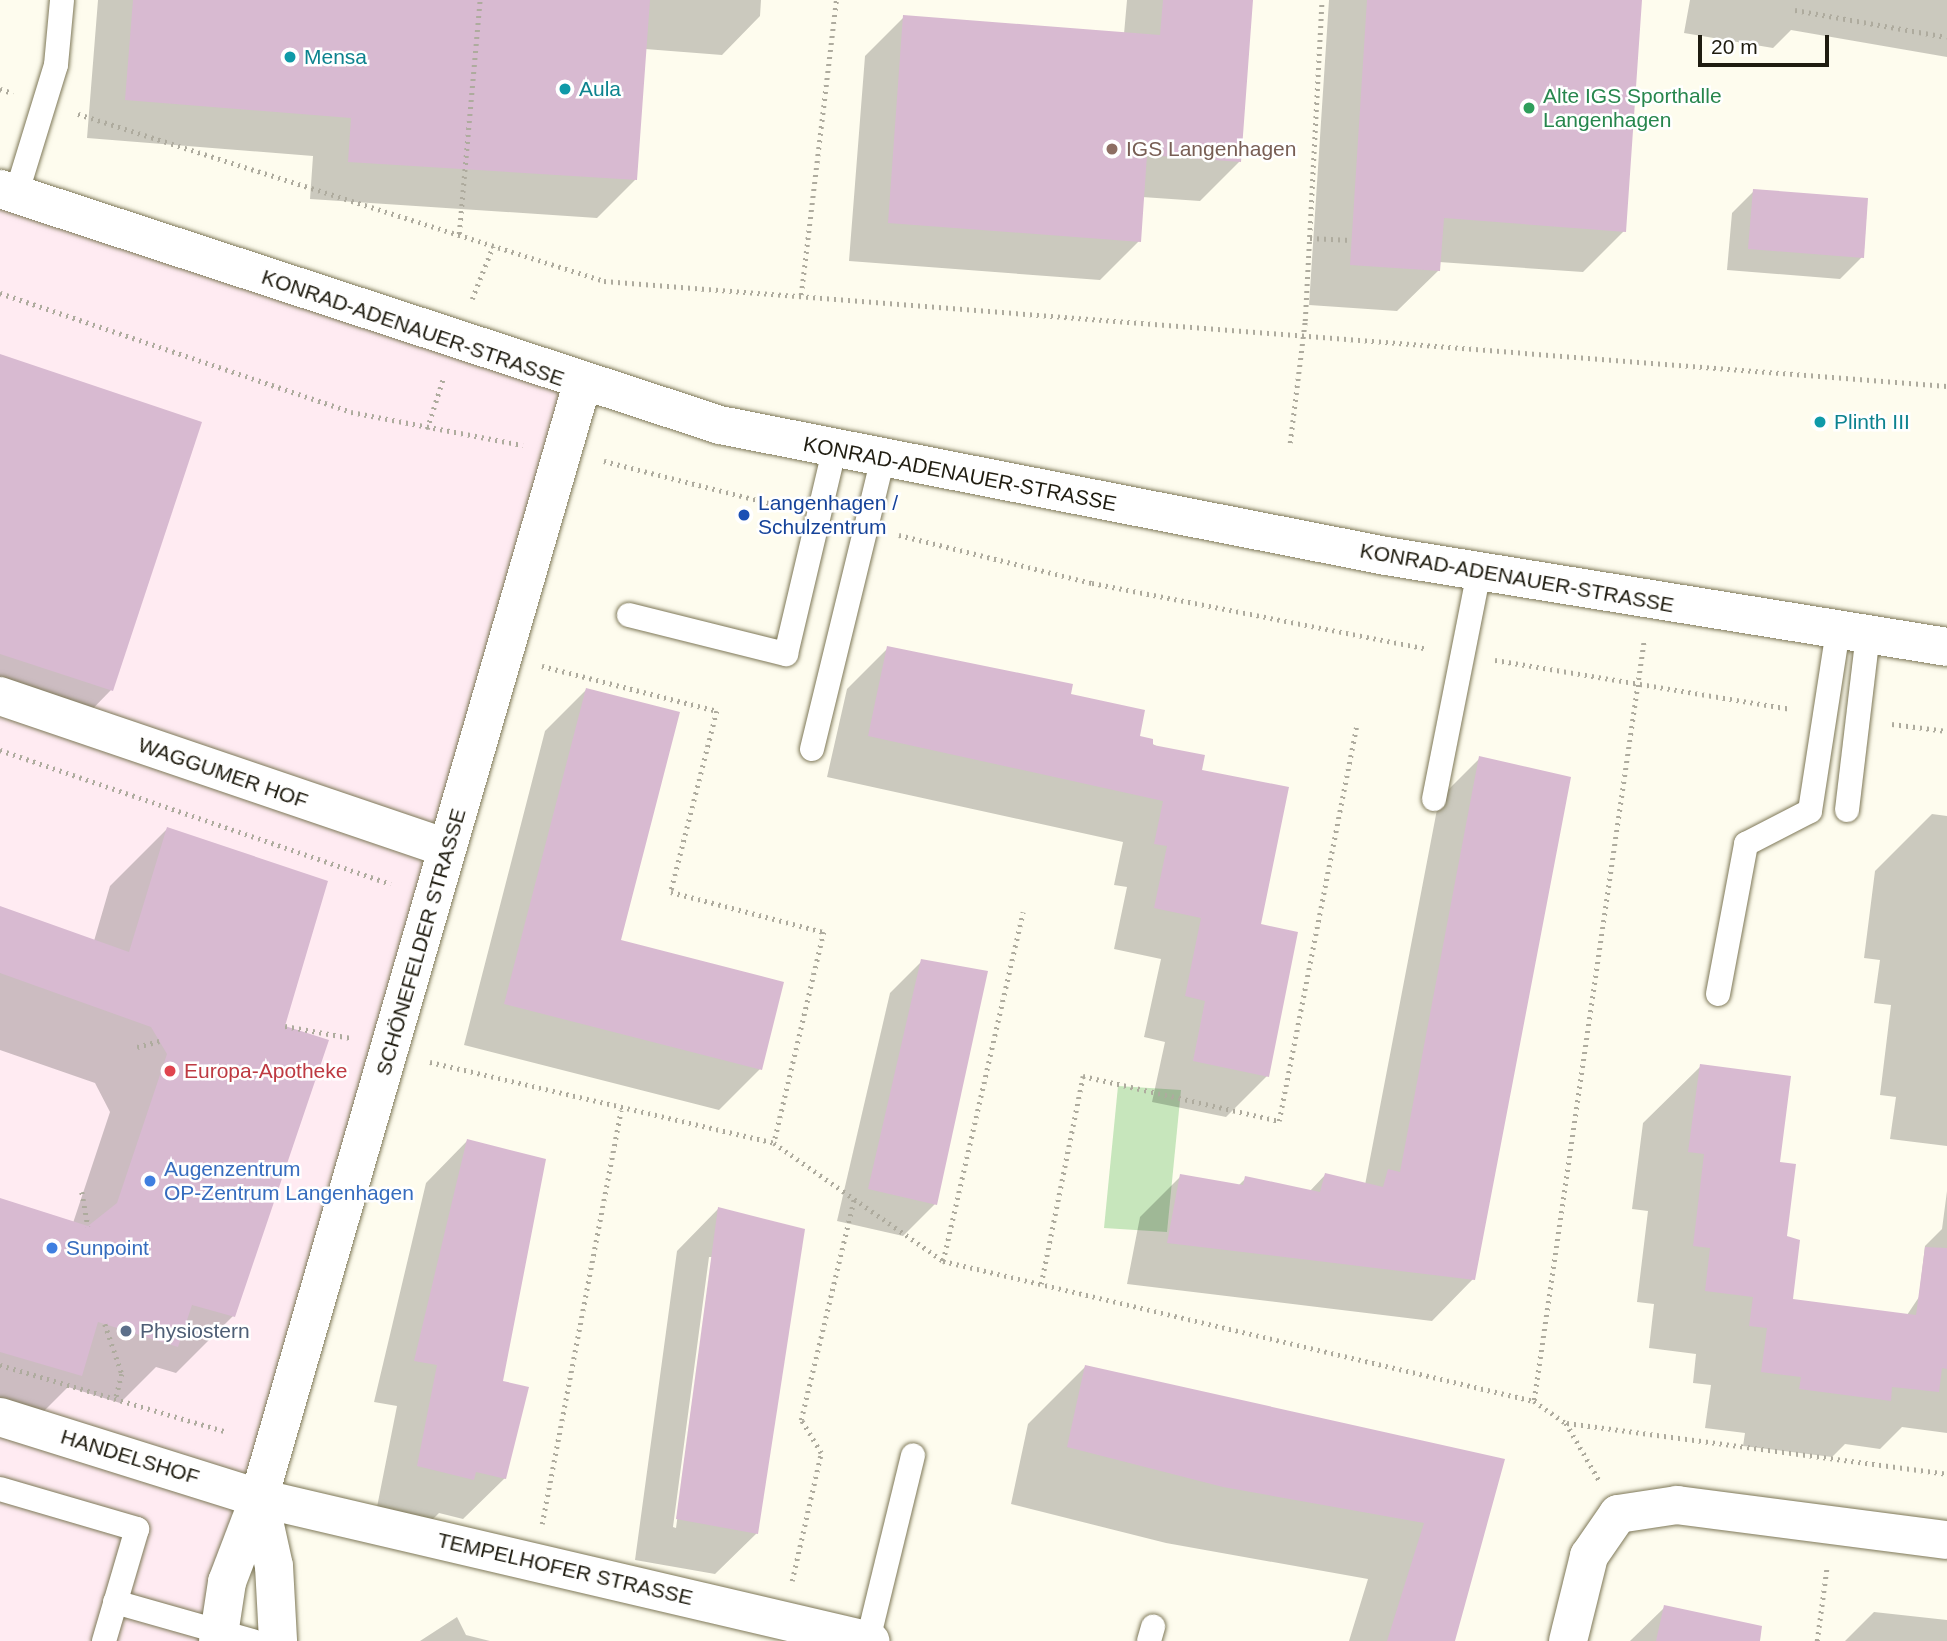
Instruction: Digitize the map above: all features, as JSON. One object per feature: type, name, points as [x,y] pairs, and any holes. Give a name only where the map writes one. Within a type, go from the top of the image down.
[{"type":"street","name":"KONRAD-ADENAUER-STRASSE","points":[[8,192],[582,384],[834,451],[1479,572],[1947,647]]},
{"type":"street","name":"SCHÖNEFELDER STRASSE","points":[[230,1637],[227,1582],[260,1498],[582,384]]},
{"type":"street","name":"WAGGUMER HOF","points":[[0,696],[447,848]]},
{"type":"street","name":"HANDELSHOF","points":[[0,1417],[260,1498]]},
{"type":"street","name":"SCHÖNEFELDER STRASSE","points":[[260,1498],[274,1566],[278,1641]]},
{"type":"street","name":"TEMPELHOFER STRASSE","points":[[260,1498],[869,1641]]},
{"type":"street","points":[[1568,1641],[1589,1556],[1618,1514],[1677,1505],[1947,1540]]},
{"type":"lane","points":[[8,192],[45,104],[62,0]]},
{"type":"lane","points":[[629,615],[786,654],[834,451]]},
{"type":"lane","points":[[812,749],[882,461]]},
{"type":"lane","points":[[1434,799],[1465,655],[1479,572]]},
{"type":"lane","points":[[1718,994],[1746,844],[1810,811],[1827,715],[1853,633]]},
{"type":"lane","points":[[1847,810],[1857,719],[1853,633]]},
{"type":"lane","points":[[869,1641],[913,1455]]},
{"type":"lane","points":[[0,1489],[136,1528],[104,1641]]},
{"type":"lane","points":[[115,1602],[230,1637]]},
{"type":"path","points":[[459,234],[480,0]]},
{"type":"path","points":[[800,295],[836,0]]},
{"type":"path","points":[[1290,443],[1303,340],[1322,0]]},
{"type":"path","points":[[1795,10],[1947,37]]},
{"type":"path","points":[[45,104],[604,281],[800,295],[1303,340],[1947,386]]},
{"type":"path","points":[[1310,238],[1351,240]]},
{"type":"path","points":[[0,293],[351,412],[427,429],[563,451],[820,515]]},
{"type":"path","points":[[867,527],[1092,583],[1465,655],[1827,715]]},
{"type":"path","points":[[1534,1401],[1649,601]]},
{"type":"path","points":[[504,656],[717,711],[671,892],[824,932],[774,1143]]},
{"type":"path","points":[[1857,719],[1947,731]]},
{"type":"path","points":[[1041,1283],[1083,1076],[1279,1121],[1356,727]]},
{"type":"path","points":[[0,750],[391,884]]},
{"type":"path","points":[[943,1261],[1023,912]]},
{"type":"path","points":[[285,1026],[342,1034],[391,1051],[621,1110],[774,1143],[943,1261],[1534,1401],[1566,1423],[1618,1514]]},
{"type":"path","points":[[137,1047],[159,1041]]},
{"type":"path","points":[[534,1562],[621,1110]]},
{"type":"path","points":[[82,1192],[88,1226]]},
{"type":"path","points":[[783,1619],[821,1453],[801,1420],[854,1199]]},
{"type":"path","points":[[105,1324],[122,1374],[116,1398]]},
{"type":"path","points":[[0,1365],[224,1431]]},
{"type":"path","points":[[1566,1423],[1947,1474]]},
{"type":"path","points":[[1816,1641],[1832,1527]]},
{"type":"shaded area","points":[[0,189],[582,384],[218,1641],[0,1641]]},
{"type":"green space","points":[[1118,1086],[1181,1090],[1167,1232],[1104,1228]]},
{"type":"building","points":[[133,0],[650,0],[637,180],[348,162],[351,118],[125,100]]},
{"type":"building","points":[[1163,0],[1253,0],[1241,162],[1147,155],[1141,242],[888,223],[903,15],[1160,35]]},
{"type":"building","name":"Alte IGS Sporthalle Langenhagen","points":[[1367,0],[1642,0],[1626,232],[1444,218],[1440,271],[1350,265]]},
{"type":"building","points":[[1753,189],[1868,198],[1864,258],[1748,249]]},
{"type":"building","points":[[0,354],[202,422],[113,691],[0,654]]},
{"type":"building","points":[[887,646],[1073,684],[1071,694],[1145,710],[1140,736],[1153,739],[1153,745],[1205,755],[1202,770],[1289,787],[1261,924],[1298,932],[1269,1077],[1193,1061],[1205,1001],[1185,996],[1201,918],[1154,908],[1167,846],[1154,844],[1163,801],[868,736]]},
{"type":"building","points":[[586,688],[680,712],[621,940],[784,982],[762,1070],[504,1004]]},
{"type":"building","points":[[1479,756],[1571,777],[1475,1280],[1167,1243],[1180,1174],[1243,1185],[1245,1176],[1320,1192],[1325,1173],[1383,1187],[1388,1169],[1400,1172]]},
{"type":"building","points":[[167,827],[328,881],[285,1026],[329,1040],[235,1317],[192,1305],[178,1347],[98,1322],[82,1376],[0,1352],[0,1198],[88,1226],[117,1203],[167,1054],[151,1027],[0,973],[0,906],[129,952]]},
{"type":"building","points":[[921,959],[988,971],[937,1205],[868,1189]]},
{"type":"building","points":[[1700,1064],[1791,1076],[1780,1162],[1796,1164],[1787,1236],[1800,1240],[1793,1299],[1916,1315],[1925,1247],[1947,1248],[1947,1369],[1942,1368],[1939,1392],[1892,1387],[1891,1401],[1799,1389],[1801,1377],[1761,1372],[1767,1328],[1749,1326],[1753,1297],[1705,1291],[1710,1248],[1693,1246],[1704,1154],[1688,1152]]},
{"type":"building","points":[[467,1139],[546,1159],[503,1381],[529,1387],[506,1479],[476,1472],[474,1480],[417,1466],[437,1365],[414,1361]]},
{"type":"building","points":[[718,1207],[805,1229],[758,1534],[676,1519]]},
{"type":"building","points":[[1085,1365],[1505,1459],[1455,1641],[1387,1641],[1424,1523],[1223,1487],[1067,1447]]},
{"type":"building","points":[[1664,1605],[1762,1626],[1760,1641],[1656,1641]]},
{"type":"place","name":"Mensa","points":[[290,57]]},
{"type":"place","name":"Aula","points":[[565,89]]},
{"type":"place","name":"Alte IGS Sporthalle Langenhagen","points":[[1529,108]]},
{"type":"place","name":"IGS Langenhagen","points":[[1112,149]]},
{"type":"place","name":"Plinth III","points":[[1820,422]]},
{"type":"place","name":"Langenhagen / Schulzentrum","points":[[744,515]]},
{"type":"place","name":"Europa-Apotheke","points":[[170,1071]]},
{"type":"place","name":"Augenzentrum OP-Zentrum Langenhagen","points":[[150,1181]]},
{"type":"place","name":"Sunpoint","points":[[52,1248]]},
{"type":"place","name":"Physiostern","points":[[126,1331]]}]
